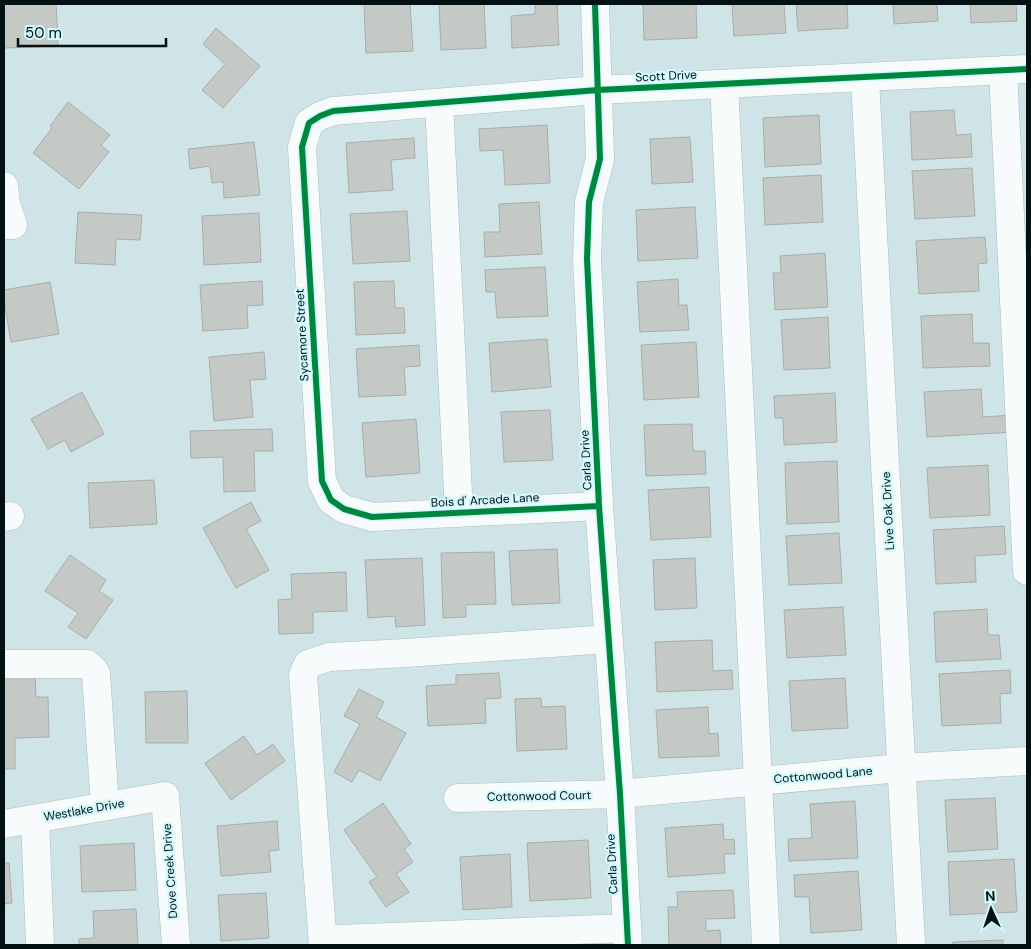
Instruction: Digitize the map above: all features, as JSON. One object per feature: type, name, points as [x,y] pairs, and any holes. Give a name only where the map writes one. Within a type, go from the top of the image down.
[{"type":"street","name":"Carla Drive","points":[[595,4],[600,159],[589,202],[587,259],[600,506],[628,936]]},
{"type":"street","name":"Scott Drive","points":[[309,124],[320,116],[333,111],[598,90],[1015,69]]},
{"type":"street","points":[[1015,69],[1027,571]]},
{"type":"street","name":"Live Oak Drive","points":[[865,78],[900,768],[911,945]]},
{"type":"street","points":[[724,84],[766,945]]},
{"type":"street","points":[[439,103],[459,513]]},
{"type":"street","name":"Sycamore Street","points":[[309,124],[302,147],[322,481],[331,500],[344,509],[372,517]]},
{"type":"street","points":[[4,186],[8,225]]},
{"type":"street","name":"Bois d' Arcade Lane","points":[[372,517],[600,506]]},
{"type":"street","points":[[609,639],[406,653],[329,656],[308,664],[303,675],[325,945],[337,939],[628,936]]},
{"type":"street","points":[[4,664],[87,664],[93,668],[96,674],[105,806]]},
{"type":"street","name":"Cottonwood Lane","points":[[620,794],[900,768],[1027,761]]},
{"type":"street","name":"Cottonwood Court","points":[[458,798],[620,794]]},
{"type":"street","name":"Westlake Drive","points":[[4,824],[165,796]]},
{"type":"street","name":"Dove Creek Drive","points":[[165,796],[176,945]]},
{"type":"street","points":[[35,819],[40,945]]},
{"type":"building","points":[[4,4],[56,4],[58,46],[4,48]]},
{"type":"building","points":[[364,4],[410,4],[413,51],[366,53]]},
{"type":"building","points":[[439,4],[484,4],[486,48],[441,50]]},
{"type":"building","points":[[535,4],[557,4],[559,45],[512,48],[511,16],[535,14]]},
{"type":"building","points":[[643,4],[696,4],[697,38],[644,40]]},
{"type":"building","points":[[732,4],[784,4],[786,33],[734,36]]},
{"type":"building","points":[[796,4],[847,4],[848,28],[798,31]]},
{"type":"building","points":[[893,4],[937,4],[938,21],[894,24]]},
{"type":"building","points":[[970,4],[1016,4],[1017,21],[971,23]]},
{"type":"building","points":[[216,28],[260,66],[223,108],[202,90],[225,64],[203,44]]},
{"type":"building","points":[[68,102],[110,135],[101,145],[109,152],[79,189],[33,153],[52,128],[50,126]]},
{"type":"building","points":[[954,110],[956,135],[971,134],[972,157],[912,160],[910,112]]},
{"type":"building","points":[[819,115],[821,164],[765,167],[763,118]]},
{"type":"building","points":[[547,125],[550,183],[505,185],[503,150],[480,151],[479,129]]},
{"type":"building","points":[[690,137],[693,182],[652,184],[650,139]]},
{"type":"building","points":[[414,138],[415,158],[391,160],[393,190],[349,193],[346,143]]},
{"type":"building","points":[[254,142],[260,195],[224,198],[223,182],[212,183],[210,166],[190,169],[188,149]]},
{"type":"building","points":[[972,168],[975,216],[915,219],[912,171]]},
{"type":"building","points":[[821,175],[823,222],[765,225],[763,178]]},
{"type":"building","points":[[539,202],[542,254],[485,257],[484,232],[500,232],[499,204]]},
{"type":"building","points":[[695,207],[698,258],[638,261],[636,210]]},
{"type":"building","points":[[407,211],[410,261],[353,264],[350,214]]},
{"type":"building","points":[[78,212],[142,215],[140,240],[116,239],[115,265],[75,263]]},
{"type":"building","points":[[259,213],[261,262],[204,265],[202,216]]},
{"type":"building","points":[[985,237],[987,263],[978,264],[979,291],[919,294],[916,241]]},
{"type":"building","points":[[825,253],[828,307],[775,310],[773,273],[781,273],[780,256]]},
{"type":"building","points":[[545,267],[548,316],[497,318],[495,292],[486,292],[485,270]]},
{"type":"building","points":[[678,279],[679,305],[687,305],[689,330],[640,332],[637,282]]},
{"type":"building","points":[[262,281],[263,305],[247,306],[248,328],[203,331],[200,285]]},
{"type":"building","points":[[394,281],[395,308],[404,308],[405,333],[356,335],[354,282]]},
{"type":"building","points":[[50,282],[59,334],[11,342],[4,290]]},
{"type":"building","points":[[972,314],[973,343],[989,343],[990,366],[923,368],[921,316]]},
{"type":"building","points":[[828,317],[830,368],[784,370],[781,320]]},
{"type":"building","points":[[547,339],[551,387],[492,392],[489,343]]},
{"type":"building","points":[[696,342],[699,397],[644,400],[641,345]]},
{"type":"building","points":[[419,345],[420,366],[404,367],[406,395],[359,397],[356,349]]},
{"type":"building","points":[[264,352],[266,379],[250,380],[253,417],[214,421],[209,357]]},
{"type":"building","points":[[981,389],[983,417],[1013,415],[1015,432],[927,437],[924,392]]},
{"type":"building","points":[[82,392],[104,434],[71,452],[65,440],[48,449],[31,419]]},
{"type":"building","points":[[835,393],[837,442],[784,445],[783,418],[775,418],[774,396]]},
{"type":"building","points":[[550,410],[553,460],[504,462],[501,412]]},
{"type":"building","points":[[416,419],[420,473],[366,477],[362,423]]},
{"type":"building","points":[[692,424],[693,451],[705,451],[706,474],[646,476],[644,425]]},
{"type":"building","points":[[272,429],[273,451],[254,451],[255,491],[224,492],[223,457],[191,458],[190,431]]},
{"type":"building","points":[[837,461],[839,522],[787,524],[785,463]]},
{"type":"building","points":[[988,465],[990,515],[930,518],[927,468]]},
{"type":"building","points":[[154,480],[157,524],[90,528],[88,483]]},
{"type":"building","points":[[709,487],[711,537],[651,540],[648,490]]},
{"type":"building","points":[[251,502],[261,521],[246,529],[269,570],[236,588],[203,528]]},
{"type":"building","points":[[1004,526],[1006,554],[975,556],[976,582],[936,584],[933,530]]},
{"type":"building","points":[[839,533],[842,583],[789,585],[786,536]]},
{"type":"building","points":[[557,549],[560,603],[512,605],[509,551]]},
{"type":"building","points":[[494,552],[496,604],[466,605],[466,617],[443,618],[441,553]]},
{"type":"building","points":[[70,555],[106,580],[99,591],[113,600],[86,639],[68,627],[78,613],[45,591]]},
{"type":"building","points":[[422,558],[425,625],[396,627],[395,616],[368,618],[365,560]]},
{"type":"building","points":[[695,558],[697,608],[655,610],[653,560]]},
{"type":"building","points":[[346,572],[347,611],[313,612],[313,633],[279,634],[278,600],[292,599],[291,574]]},
{"type":"building","points":[[843,607],[846,655],[787,658],[784,610]]},
{"type":"building","points":[[987,609],[988,635],[999,635],[1001,659],[936,662],[934,612]]},
{"type":"building","points":[[712,640],[713,671],[732,670],[733,689],[657,692],[655,642]]},
{"type":"building","points":[[1010,670],[1011,693],[1000,694],[1001,723],[942,726],[939,674]]},
{"type":"building","points":[[499,673],[501,698],[485,699],[486,723],[428,726],[426,686],[456,684],[456,675]]},
{"type":"building","points":[[35,674],[36,697],[48,697],[49,737],[15,738],[15,769],[4,769],[4,675]]},
{"type":"building","points":[[845,678],[848,728],[792,731],[789,681]]},
{"type":"building","points":[[359,689],[384,702],[376,717],[406,733],[380,781],[359,770],[352,782],[334,772],[360,724],[344,716]]},
{"type":"building","points":[[187,691],[188,743],[146,743],[145,692]]},
{"type":"building","points":[[541,698],[542,707],[565,706],[567,749],[517,751],[515,699]]},
{"type":"building","points":[[708,707],[709,734],[718,733],[719,756],[659,758],[656,710]]},
{"type":"building","points":[[244,736],[257,755],[273,744],[285,761],[231,800],[205,763]]},
{"type":"building","points":[[995,798],[998,849],[948,852],[945,800]]},
{"type":"building","points":[[855,801],[858,858],[789,861],[788,839],[812,838],[810,804]]},
{"type":"building","points":[[383,803],[411,844],[404,849],[413,862],[396,874],[409,892],[386,907],[369,882],[377,877],[344,830]]},
{"type":"building","points":[[277,821],[279,850],[269,851],[271,872],[221,876],[217,826]]},
{"type":"building","points":[[723,824],[724,840],[734,839],[735,854],[724,854],[725,873],[668,877],[665,828]]},
{"type":"building","points":[[588,840],[591,898],[530,901],[527,843]]},
{"type":"building","points":[[134,843],[136,890],[82,892],[80,846]]},
{"type":"building","points":[[510,854],[512,907],[463,910],[460,857]]},
{"type":"building","points":[[1014,859],[1017,912],[950,915],[948,862]]},
{"type":"building","points":[[4,863],[9,863],[12,903],[4,904]]},
{"type":"building","points":[[858,871],[862,930],[811,933],[809,897],[795,897],[794,875]]},
{"type":"building","points":[[733,890],[735,918],[706,919],[706,931],[720,930],[721,945],[669,945],[668,907],[678,907],[677,892]]},
{"type":"building","points":[[266,893],[269,938],[221,941],[218,895]]},
{"type":"building","points":[[136,909],[138,945],[79,945],[79,939],[94,938],[93,911]]},
{"type":"building","points":[[1003,940],[1003,945],[953,945],[953,942]]},
{"type":"cycle path","points":[[595,4],[600,159],[589,202],[587,259],[599,506],[620,794],[628,945]]},
{"type":"cycle path","points":[[599,506],[372,517],[344,509],[331,500],[322,481],[302,147],[309,123],[333,111],[598,90],[1027,69]]}]
